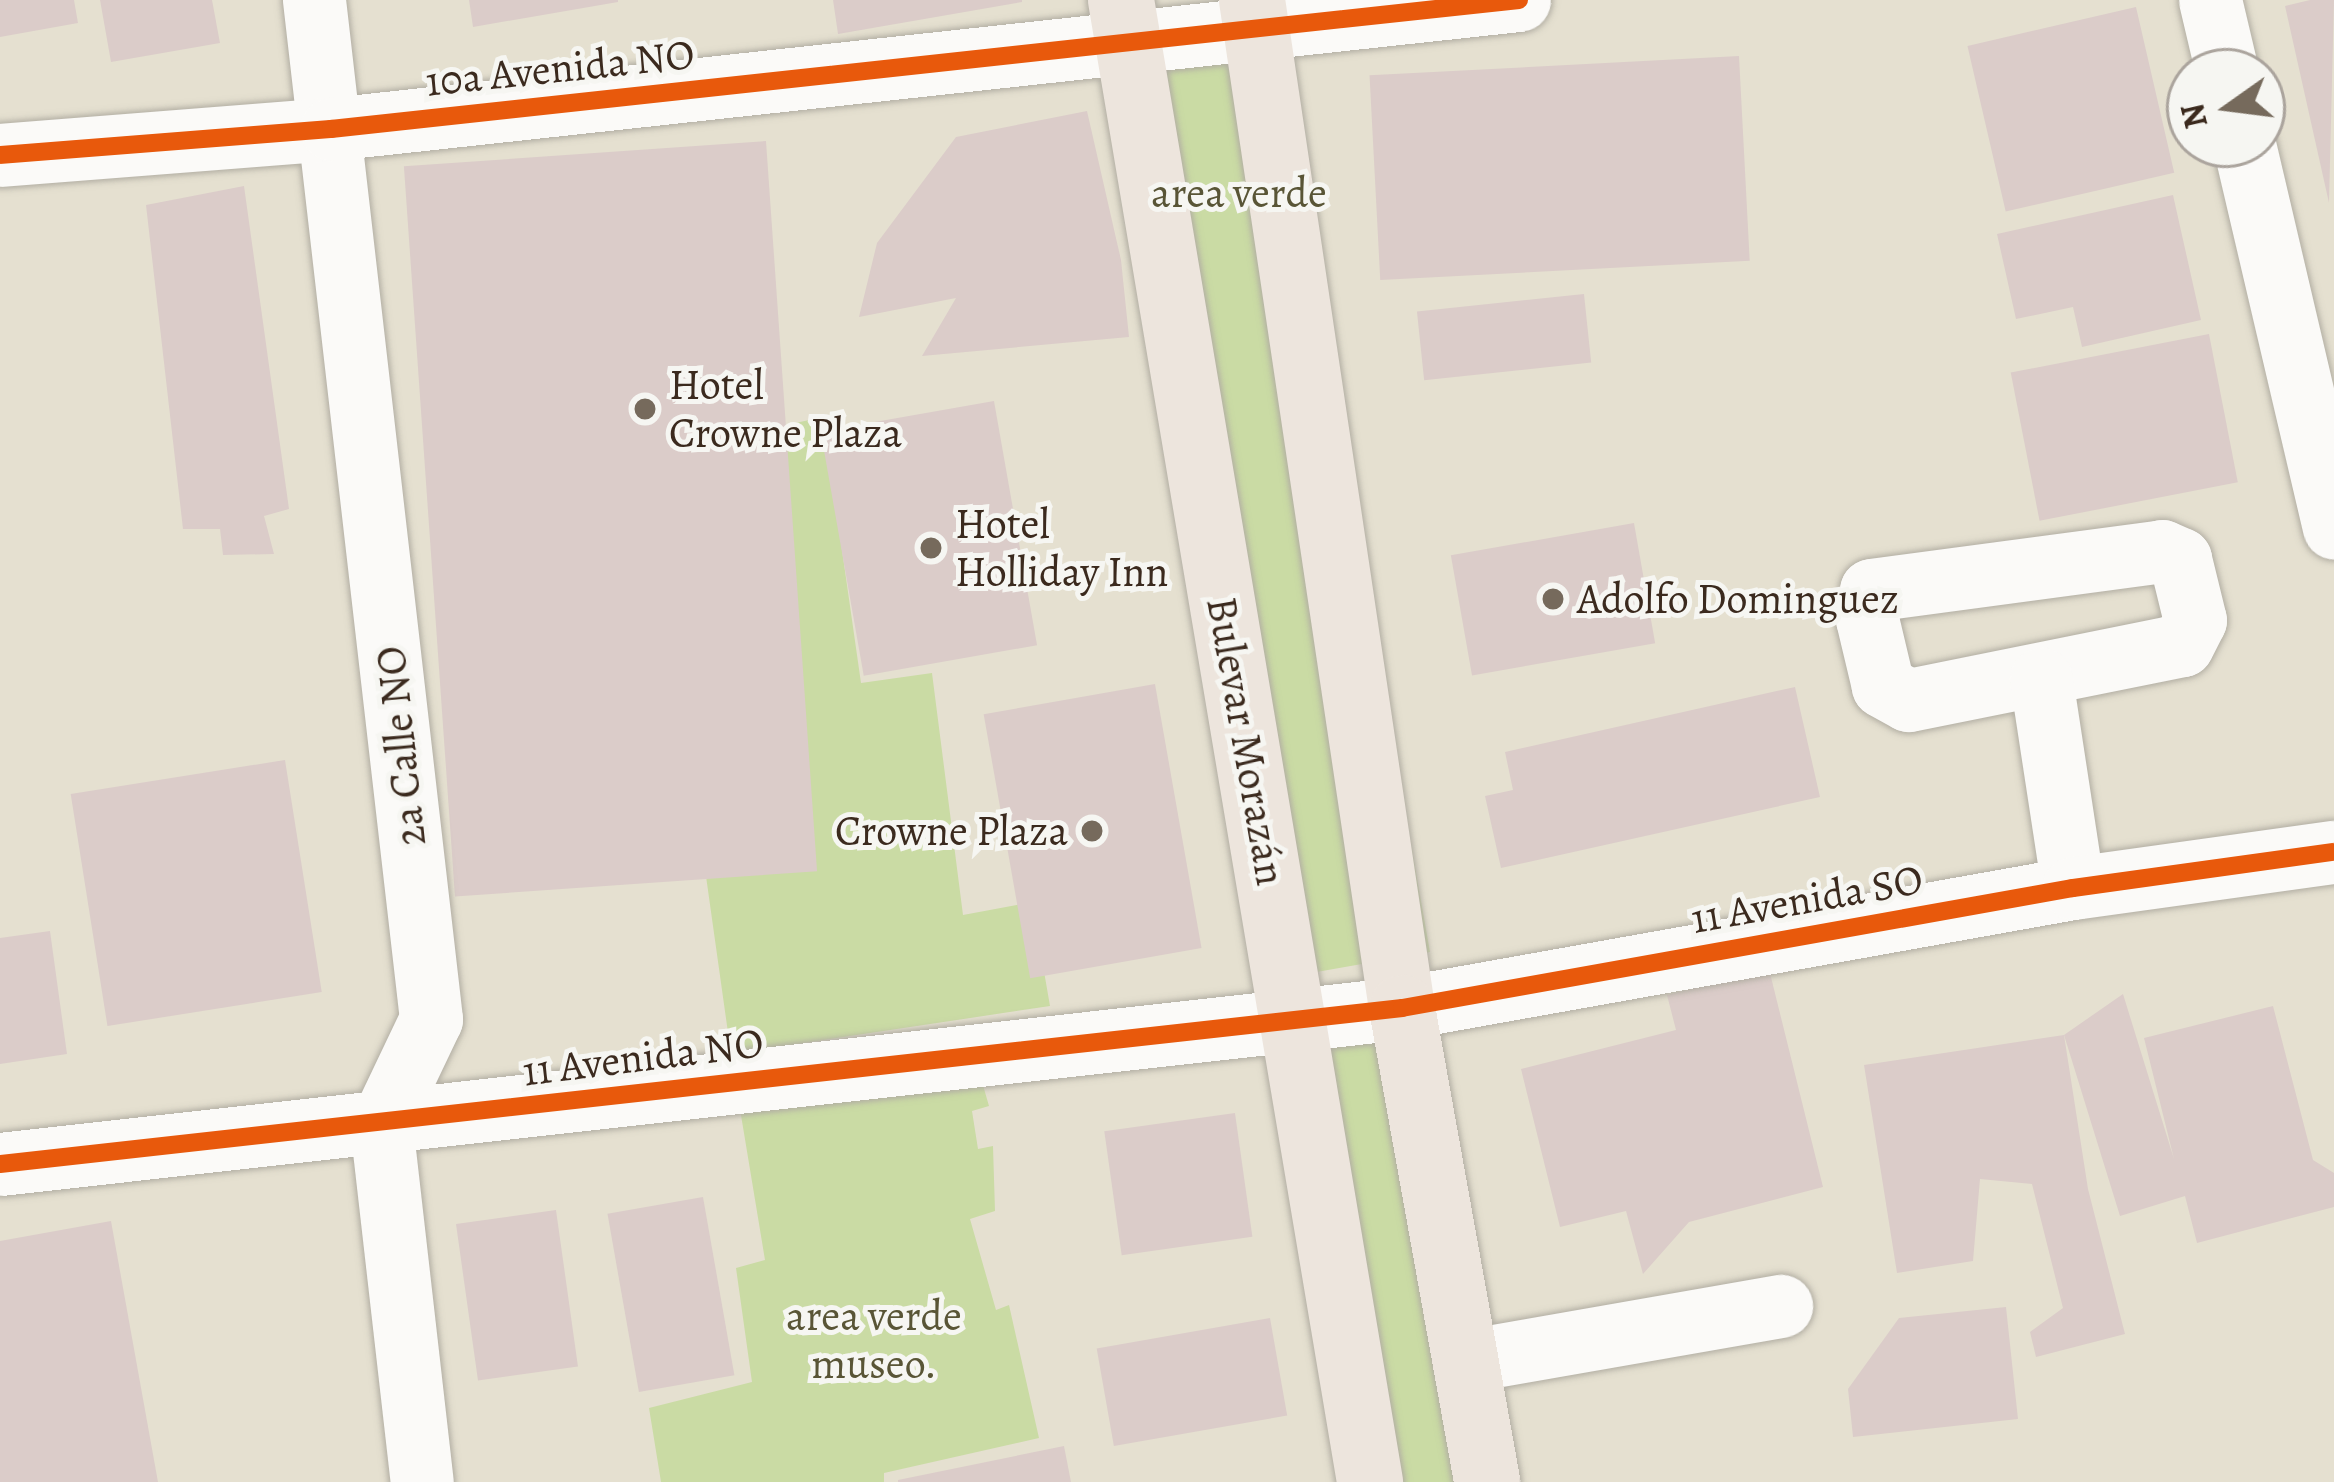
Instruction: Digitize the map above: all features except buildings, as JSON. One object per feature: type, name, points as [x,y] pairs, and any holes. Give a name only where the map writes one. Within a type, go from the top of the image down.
[{"type":"main road","points":[[1254,14],[1402,1008],[1487,1482]]},
{"type":"main road","name":"Bulevar Morazán","points":[[1124,20],[1370,1482]]},
{"type":"street","name":"2a Calle NO","points":[[314,0],[431,1019],[381,1124]]},
{"type":"street","name":"10a Avenida NO","points":[[0,155],[331,130],[1124,20],[1519,0]]},
{"type":"street","points":[[2210,0],[2221,48]]},
{"type":"street","points":[[2249,168],[2334,528]]},
{"type":"street","points":[[2162,551],[2180,560],[2193,637],[2041,679],[1908,700],[1893,696],[1883,686],[1867,619],[1871,590],[2162,551]]},
{"type":"street","points":[[2041,679],[2073,888]]},
{"type":"street","name":"11 Avenida SO","points":[[1293,1017],[1402,1008],[2073,888],[2334,852]]},
{"type":"street","name":"11 Avenida NO","points":[[0,1164],[1293,1017]]},
{"type":"street","points":[[381,1124],[422,1482]]},
{"type":"street","points":[[1465,1361],[1781,1306]]},
{"type":"green space","name":"area verde","points":[[1269,39],[1430,952],[1314,972],[1153,59]]},
{"type":"green space","points":[[823,417],[861,683],[932,673],[963,915],[1032,902],[1050,1006],[731,1054],[669,613],[754,432]]},
{"type":"green space","points":[[1430,1008],[1497,1482],[1377,1482],[1313,1024]]},
{"type":"green space","name":"area verde museo.","points":[[976,1061],[989,1106],[972,1111],[978,1149],[993,1146],[995,1211],[970,1219],[996,1310],[1009,1305],[1039,1438],[884,1473],[884,1482],[661,1482],[649,1408],[752,1382],[736,1268],[765,1260],[738,1097]]},
{"type":"cycle path","points":[[0,155],[331,129],[1519,0]]},
{"type":"cycle path","points":[[0,1164],[1402,1008],[2073,888],[2334,852]]},
{"type":"place","name":"Hotel Crowne Plaza","points":[[645,409]]},
{"type":"place","name":"Hotel Holliday Inn","points":[[931,548]]},
{"type":"place","name":"Adolfo Dominguez","points":[[1553,599]]},
{"type":"place","name":"Crowne Plaza","points":[[1092,831]]}]
